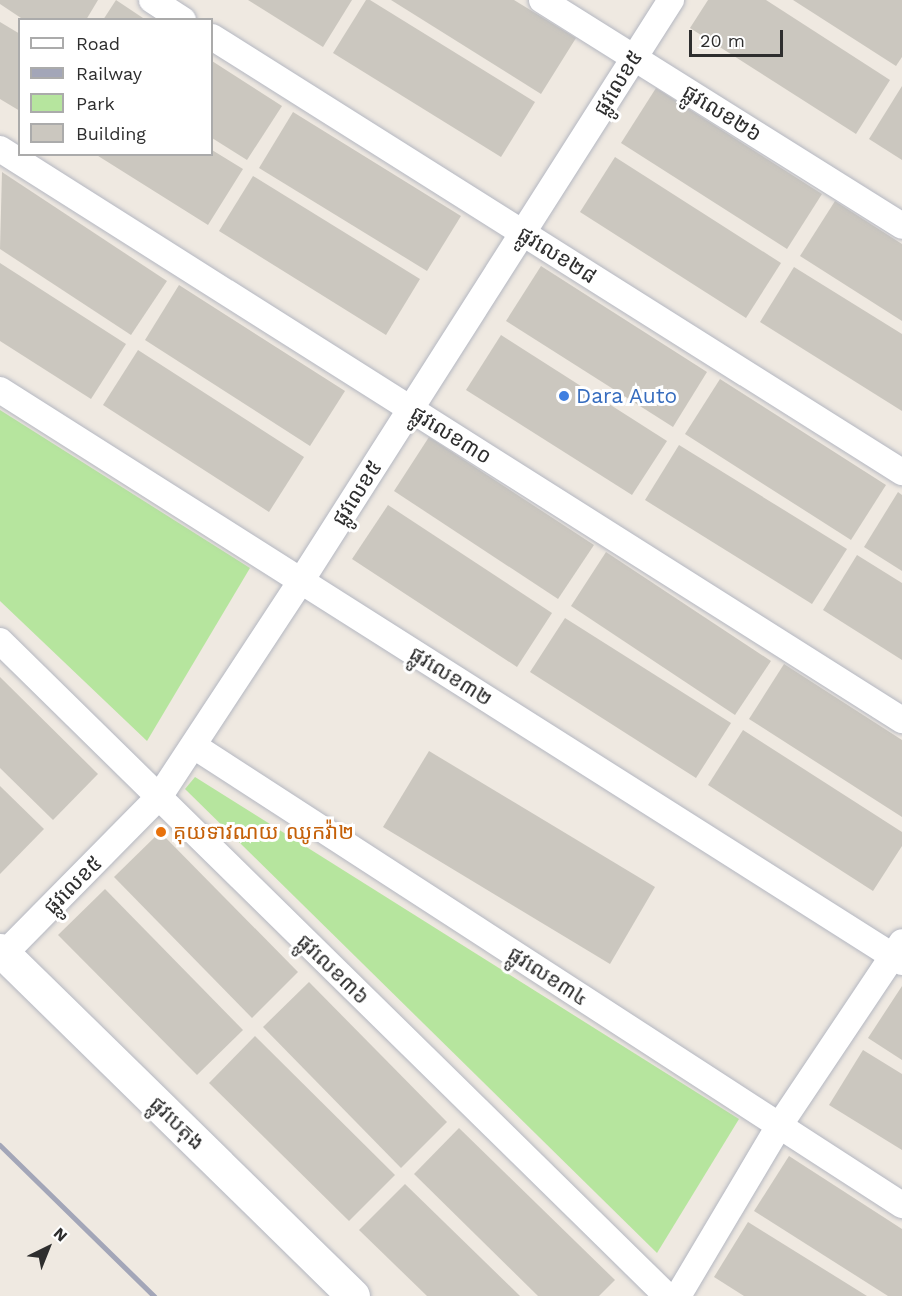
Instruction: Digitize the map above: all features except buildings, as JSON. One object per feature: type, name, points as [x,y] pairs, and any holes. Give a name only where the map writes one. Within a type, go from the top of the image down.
[{"type":"main road","name":"ផ្លូវបេតុង","points":[[2,952],[353,1296]]},
{"type":"street","points":[[152,0],[180,18]]},
{"type":"street","name":"ផ្លូវលេខ២៦","points":[[542,0],[902,226]]},
{"type":"street","name":"ផ្លូវលេខ៥","points":[[2,952],[159,797],[301,581],[670,0]]},
{"type":"street","name":"ផ្លូវលេខ២៨","points":[[213,38],[902,472]]},
{"type":"street","name":"ផ្លូវលេខ៣០","points":[[0,149],[902,720]]},
{"type":"street","name":"ផ្លូវលេខ៣២","points":[[0,390],[301,581],[899,954]]},
{"type":"street","name":"ផ្លូវលេខ៣៦","points":[[0,641],[667,1296]]},
{"type":"street","name":"ផ្លូវលេខ៣៤","points":[[194,746],[902,1205]]},
{"type":"street","points":[[678,1296],[779,1126],[899,954]]},
{"type":"green space","points":[[0,410],[250,568],[147,741],[0,601]]},
{"type":"green space","points":[[195,777],[739,1119],[657,1253],[185,789]]},
{"type":"railway","points":[[0,1145],[154,1296]]},
{"type":"place","name":"Dara Auto","points":[[564,396]]},
{"type":"place","name":"គុយទាវណយ ឈូកវ៉ា២","points":[[161,832]]}]
